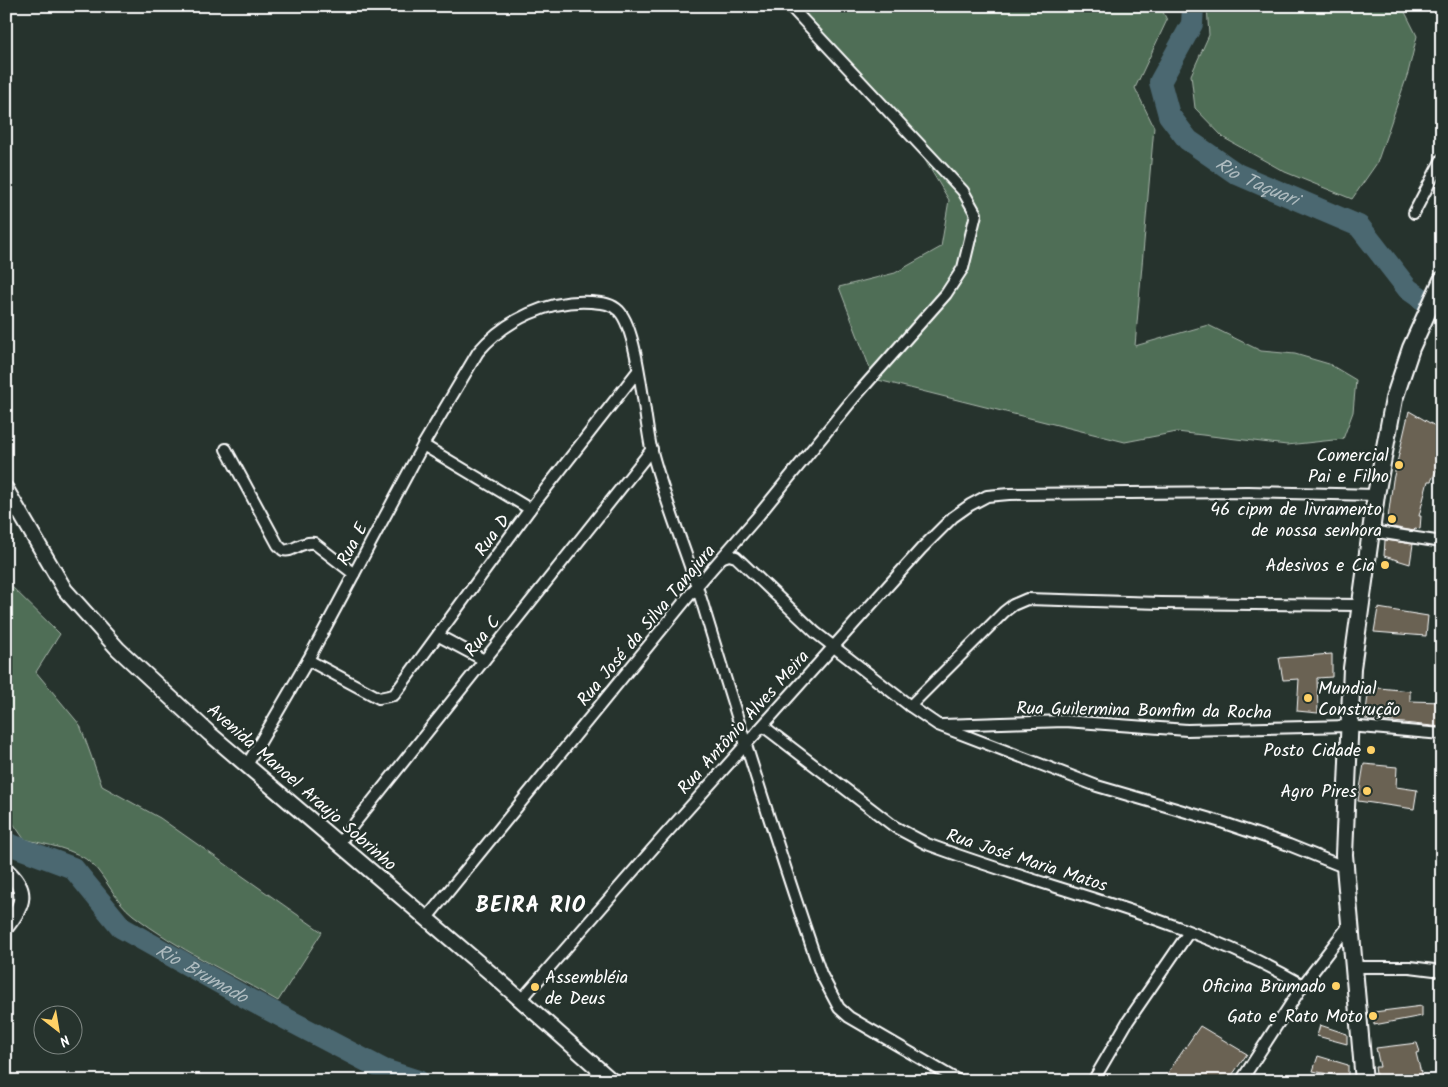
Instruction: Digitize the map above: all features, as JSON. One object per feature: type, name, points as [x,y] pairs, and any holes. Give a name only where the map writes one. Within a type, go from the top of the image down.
[{"type":"main road","points":[[1364,1081],[1344,867],[1352,668],[1376,495],[1394,399],[1419,330],[1442,280]]},
{"type":"street","name":"Rua José da Silva Tanajura","points":[[426,919],[697,586],[892,353],[946,294],[963,268],[976,214],[963,191],[790,6]]},
{"type":"street","points":[[1414,213],[1442,159]]},
{"type":"street","name":"Rua E","points":[[247,765],[308,660],[460,378],[487,341],[511,323],[552,305],[583,301],[607,303],[618,311],[628,326],[652,449],[821,974],[839,1008],[862,1025],[959,1081]]},
{"type":"street","name":"Rua D","points":[[308,660],[380,698],[394,695],[439,636],[530,509],[637,372]]},
{"type":"street","points":[[423,445],[530,509]]},
{"type":"street","points":[[226,449],[278,545],[283,550],[292,549],[307,542],[314,543],[354,574]]},
{"type":"street","name":"Rua C","points":[[339,843],[652,449]]},
{"type":"street","name":"Avenida Manoel Araujo Sobrinho","points":[[6,489],[65,590],[118,650],[247,765],[521,1000],[612,1081]]},
{"type":"street","name":"Rua Antônio Alves Meira","points":[[521,1000],[833,647],[953,517],[970,505],[987,496],[1009,494],[1248,492],[1376,495]]},
{"type":"street","points":[[1371,531],[1442,542]]},
{"type":"street","points":[[723,557],[729,555],[736,557],[833,647],[938,725],[1097,786],[1221,822],[1289,845],[1344,867]]},
{"type":"street","points":[[910,706],[1004,612],[1013,605],[1027,599],[1160,603],[1360,605]]},
{"type":"street","points":[[439,636],[484,660]]},
{"type":"street","name":"Rua Guilermina Bomfim da Rocha","points":[[938,725],[1065,721],[1188,730],[1349,726],[1442,734]]},
{"type":"street","name":"Rua José Maria Matos","points":[[763,726],[896,827],[927,844],[1190,932],[1255,959],[1303,985]]},
{"type":"street","points":[[6,870],[20,886],[22,896],[21,905],[6,927]]},
{"type":"street","points":[[1241,1081],[1303,985],[1349,925]]},
{"type":"street","points":[[1093,1081],[1128,1020],[1190,932]]},
{"type":"street","points":[[1354,967],[1410,967],[1442,971]]},
{"type":"green space","points":[[795,6],[1160,6],[1167,20],[1135,88],[1154,127],[1135,346],[1208,325],[1261,351],[1295,354],[1329,364],[1356,380],[1353,412],[1343,439],[1287,445],[1177,432],[1125,442],[874,379],[839,287],[895,273],[941,247],[949,200],[896,112]]},
{"type":"green space","points":[[1207,6],[1402,6],[1417,36],[1408,73],[1377,163],[1352,199],[1285,172],[1224,138],[1195,108],[1191,75],[1209,35]]},
{"type":"green space","points":[[6,581],[60,634],[36,672],[80,725],[102,786],[160,818],[322,932],[278,1001],[167,939],[127,909],[92,864],[69,851],[24,839],[6,813]]},
{"type":"building","points":[[1409,411],[1442,430],[1442,460],[1431,481],[1428,481],[1419,516],[1421,516],[1420,529],[1415,528],[1414,531],[1387,526],[1393,480]]},
{"type":"building","points":[[1385,540],[1413,544],[1410,564],[1384,556]]},
{"type":"building","points":[[1378,608],[1428,616],[1426,636],[1374,632]]},
{"type":"building","points":[[1332,654],[1332,677],[1317,678],[1318,713],[1297,711],[1299,679],[1283,680],[1279,658]]},
{"type":"building","points":[[1369,687],[1410,691],[1410,701],[1442,702],[1442,727],[1365,719]]},
{"type":"building","points":[[1364,764],[1397,767],[1396,787],[1417,790],[1414,809],[1358,801]]},
{"type":"building","points":[[1422,1006],[1422,1016],[1374,1025],[1374,1012]]},
{"type":"building","points":[[1320,1025],[1347,1034],[1347,1044],[1317,1036]]},
{"type":"building","points":[[1200,1026],[1247,1054],[1228,1081],[1178,1081],[1167,1074]]},
{"type":"building","points":[[1417,1043],[1420,1052],[1416,1053],[1422,1077],[1377,1081],[1375,1067],[1380,1067],[1376,1048]]},
{"type":"building","points":[[1318,1056],[1348,1065],[1348,1078],[1313,1071]]},
{"type":"waterway","name":"Rio Taquari","points":[[1193,6],[1192,24],[1160,82],[1169,115],[1188,140],[1237,174],[1359,226],[1408,289],[1442,313]]},
{"type":"waterway","name":"Rio Brumado","points":[[6,843],[73,868],[122,928],[252,1001],[384,1070],[418,1081]]},
{"type":"place","name":"Comercial Pai e Filho","points":[[1399,465]]},
{"type":"place","name":"46 cipm de livramento de nossa senhora","points":[[1392,519]]},
{"type":"place","name":"Adesivos e Cia","points":[[1385,565]]},
{"type":"place","name":"Mundial Construção","points":[[1308,698]]},
{"type":"place","name":"Posto Cidade","points":[[1371,750]]},
{"type":"place","name":"Agro Pires","points":[[1367,791]]},
{"type":"place","name":"Oficina Brumado","points":[[1336,986]]},
{"type":"place","name":"Assembléia de Deus","points":[[535,987]]},
{"type":"place","name":"Gato e Rato Moto","points":[[1373,1016]]},
{"type":"district","name":"BEIRA RIO","points":[[531,904]]}]
